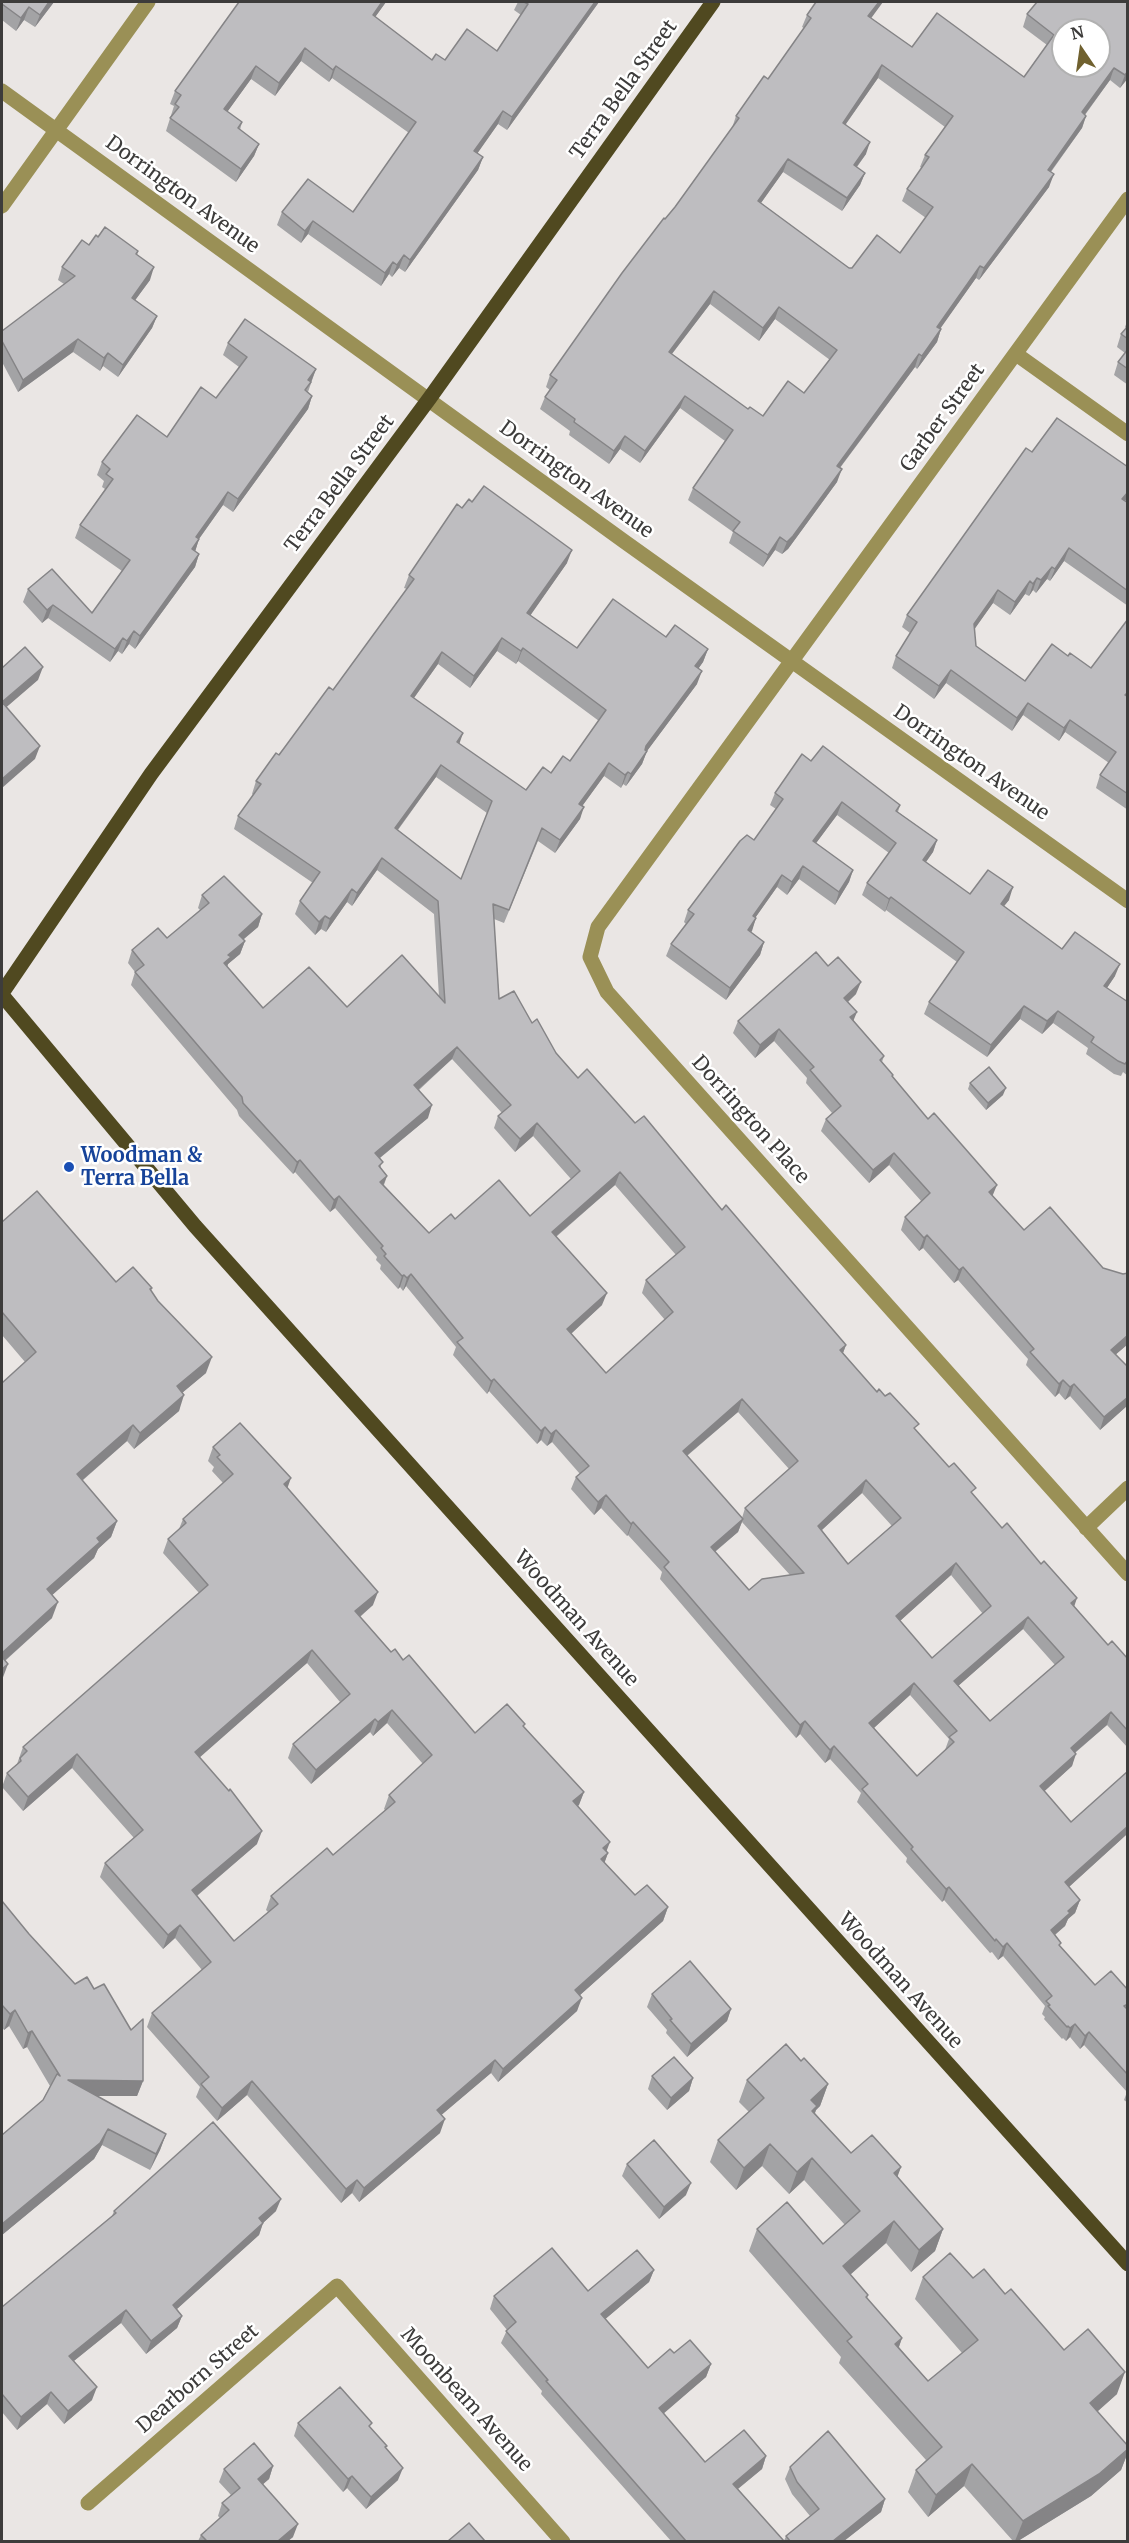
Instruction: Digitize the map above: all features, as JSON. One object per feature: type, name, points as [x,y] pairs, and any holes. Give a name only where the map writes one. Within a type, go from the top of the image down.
[{"type":"main road","name":"Terra Bella Street","points":[[2,994],[151,774],[429,399],[713,2]]},
{"type":"main road","name":"Woodman Avenue","points":[[2,994],[195,1226],[1128,2264]]},
{"type":"street","points":[[2,206],[148,2]]},
{"type":"street","name":"Dorrington Avenue","points":[[2,91],[1128,901]]},
{"type":"street","name":"Garber Street","points":[[790,660],[1128,199]]},
{"type":"street","points":[[1016,354],[1128,434]]},
{"type":"street","name":"Dorrington Place","points":[[790,660],[598,927],[590,957],[607,992],[1128,1574]]},
{"type":"street","points":[[1086,1528],[1128,1488]]},
{"type":"street","name":"Dearborn Street","points":[[88,2503],[337,2286]]},
{"type":"street","name":"Moonbeam Avenue","points":[[337,2286],[563,2541]]},
{"type":"building","points":[[2,2],[49,2],[40,15],[29,7],[21,18]]},
{"type":"building","points":[[239,2],[382,2],[373,15],[432,60],[436,54],[445,60],[467,29],[497,51],[528,4],[524,2],[595,2],[512,117],[503,111],[474,151],[483,157],[410,260],[404,255],[397,265],[393,262],[385,273],[313,221],[305,231],[282,212],[308,179],[353,212],[416,122],[336,66],[333,70],[305,48],[279,83],[256,66],[224,109],[242,122],[238,128],[259,144],[241,169],[170,118],[179,107],[175,104],[181,95],[175,91]]},
{"type":"building","points":[[816,2],[879,2],[868,16],[912,47],[937,13],[1024,77],[1051,39],[1051,78],[1107,78],[1082,112],[1086,116],[1048,170],[1054,174],[984,268],[980,266],[937,327],[941,329],[922,356],[919,354],[837,466],[842,469],[793,536],[787,542],[780,537],[768,555],[733,531],[740,522],[693,488],[733,430],[685,396],[645,451],[625,436],[614,451],[574,422],[575,419],[545,397],[557,380],[550,375],[622,273],[675,207],[739,118],[736,116],[764,76],[768,79],[811,18],[807,15]],"holes":[[[882,65],[953,116],[925,155],[929,157],[907,189],[933,207],[900,253],[877,235],[852,268],[849,268],[758,201],[788,159],[847,198],[865,173],[854,165],[870,142],[843,123]],[[714,291],[763,328],[779,307],[837,350],[804,393],[788,381],[763,416],[750,407],[748,409],[669,352]]]},
{"type":"building","points":[[1037,2],[1128,2],[1128,71],[1125,75],[1114,68],[1111,72],[1111,18],[1051,18],[1051,33],[1027,14]]},
{"type":"building","points":[[105,227],[138,251],[136,254],[154,267],[132,298],[157,316],[123,365],[108,353],[104,358],[78,339],[23,380],[2,341],[2,331],[75,276],[62,267],[82,240],[89,245]]},
{"type":"building","points":[[245,319],[316,369],[308,380],[311,382],[305,390],[312,396],[238,499],[228,492],[196,537],[199,539],[192,549],[199,554],[140,636],[134,631],[127,641],[123,638],[115,649],[53,605],[47,610],[28,589],[52,569],[92,613],[130,560],[80,525],[113,479],[106,474],[110,469],[102,462],[137,415],[167,437],[201,387],[216,398],[247,357],[228,343]]},
{"type":"building","points":[[1128,326],[1128,339],[1121,334]]},
{"type":"building","points":[[1128,349],[1128,369],[1118,362]]},
{"type":"building","points":[[1057,418],[1128,467],[1128,492],[1122,499],[1128,503],[1128,591],[1069,548],[1055,569],[1052,567],[1041,580],[1037,578],[1033,584],[1030,581],[1015,602],[998,590],[974,624],[976,646],[1025,681],[1052,644],[1068,656],[1070,653],[1091,668],[1128,619],[1128,692],[1125,695],[1128,697],[1128,794],[1100,775],[1116,752],[1070,720],[1064,728],[1028,703],[1017,718],[951,670],[939,686],[896,656],[917,622],[907,615],[1026,448],[1032,452]]},
{"type":"building","points":[[484,486],[572,550],[527,613],[577,648],[613,599],[666,637],[675,625],[708,649],[695,666],[702,671],[646,746],[647,751],[631,774],[628,772],[625,775],[609,763],[579,804],[584,807],[560,840],[542,828],[509,910],[493,904],[499,999],[514,991],[532,1023],[537,1019],[556,1053],[578,1078],[587,1069],[635,1123],[644,1116],[722,1210],[726,1205],[846,1345],[840,1350],[877,1392],[879,1389],[885,1396],[890,1393],[919,1424],[914,1428],[949,1467],[954,1463],[976,1488],[971,1492],[1002,1528],[1007,1523],[1041,1564],[1044,1561],[1077,1598],[1071,1603],[1108,1645],[1112,1641],[1128,1659],[1128,1731],[1111,1712],[1071,1748],[1076,1754],[1040,1786],[1071,1822],[1128,1771],[1128,1826],[1065,1882],[1080,1900],[1068,1911],[1070,1913],[1051,1930],[1061,1943],[1059,1945],[1095,1985],[1111,1971],[1128,1990],[1128,2004],[1124,2006],[1128,2010],[1128,2075],[1089,2032],[1085,2036],[1075,2024],[1070,2028],[1067,2027],[1048,2006],[1050,2005],[1046,2001],[1052,1996],[1007,1943],[1003,1947],[996,1939],[995,1941],[949,1887],[946,1889],[911,1849],[913,1847],[862,1789],[868,1784],[834,1746],[830,1750],[805,1721],[800,1725],[664,1567],[669,1562],[633,1522],[631,1524],[606,1495],[598,1502],[576,1477],[589,1466],[556,1430],[551,1434],[545,1427],[541,1431],[494,1379],[491,1381],[457,1342],[463,1338],[411,1274],[407,1278],[402,1276],[384,1256],[386,1254],[381,1248],[383,1246],[339,1196],[334,1200],[300,1160],[297,1162],[243,1103],[242,1097],[135,972],[144,965],[132,950],[158,928],[167,938],[209,903],[202,895],[224,876],[262,914],[239,935],[245,941],[228,955],[231,957],[224,963],[263,1008],[309,967],[347,1007],[402,955],[445,1003],[438,901],[382,858],[357,893],[352,889],[330,919],[325,916],[319,922],[300,901],[320,872],[238,816],[261,784],[256,781],[276,753],[279,755],[329,687],[333,690],[414,579],[409,575],[457,504],[462,508],[469,499],[472,502]],"holes":[[[502,638],[521,651],[523,648],[606,710],[570,761],[563,756],[551,773],[543,767],[526,790],[457,742],[463,733],[411,696],[442,652],[474,676]],[[441,765],[492,801],[461,879],[395,828]],[[457,1047],[511,1105],[498,1116],[520,1139],[537,1123],[580,1171],[530,1216],[499,1180],[455,1219],[451,1214],[429,1233],[380,1182],[387,1176],[379,1166],[383,1162],[375,1153],[432,1105],[414,1085]],[[620,1172],[685,1247],[646,1280],[673,1312],[606,1373],[567,1329],[607,1293],[552,1232]],[[742,1399],[798,1461],[745,1508],[804,1573],[762,1579],[749,1590],[711,1547],[743,1519],[683,1451]],[[866,1480],[901,1518],[848,1564],[818,1526]],[[956,1563],[991,1606],[932,1658],[896,1616]],[[1028,1617],[1064,1657],[990,1721],[954,1681]],[[914,1683],[957,1731],[949,1737],[954,1742],[917,1776],[869,1723]]]},
{"type":"building","points":[[25,647],[43,667],[2,702],[2,668]]},
{"type":"building","points":[[2,702],[40,746],[2,779]]},
{"type":"building","points":[[823,746],[900,805],[896,811],[937,840],[923,860],[970,894],[988,870],[1013,887],[1001,904],[1062,949],[1075,932],[1120,964],[1104,986],[1128,1002],[1128,1060],[1125,1064],[1091,1042],[1094,1037],[1058,1011],[1047,1021],[1024,1006],[991,1045],[929,1002],[964,952],[891,897],[889,899],[867,883],[896,843],[842,802],[813,841],[853,870],[839,892],[803,866],[792,882],[782,875],[753,916],[756,918],[748,930],[764,942],[730,988],[671,944],[694,914],[688,910],[740,841],[747,835],[754,840],[783,799],[775,793],[802,754],[811,761]]},
{"type":"building","points":[[816,952],[828,966],[838,957],[861,982],[844,998],[857,1012],[850,1017],[884,1056],[880,1060],[928,1119],[934,1113],[997,1185],[989,1192],[1024,1230],[1050,1207],[1103,1268],[1123,1274],[1128,1273],[1128,1335],[1111,1350],[1128,1367],[1128,1397],[1104,1417],[1074,1384],[1070,1387],[1063,1380],[1059,1384],[1030,1352],[1034,1349],[963,1267],[959,1270],[927,1235],[924,1238],[905,1217],[930,1193],[894,1153],[873,1170],[826,1119],[841,1106],[810,1070],[814,1067],[779,1029],[760,1045],[738,1021]]},
{"type":"building","points":[[989,1067],[1006,1088],[988,1103],[970,1083]]},
{"type":"building","points":[[37,1191],[116,1282],[133,1267],[152,1288],[150,1289],[158,1301],[212,1357],[177,1386],[184,1395],[140,1433],[133,1425],[77,1474],[117,1521],[97,1538],[100,1542],[47,1589],[58,1602],[2,1653],[2,1383],[36,1352],[2,1312],[2,1222]]},
{"type":"building","points":[[240,1423],[291,1478],[284,1484],[378,1592],[355,1611],[391,1652],[395,1649],[403,1660],[409,1655],[475,1733],[507,1704],[525,1724],[523,1726],[584,1792],[573,1801],[610,1842],[603,1848],[608,1853],[601,1859],[635,1895],[647,1885],[668,1907],[575,1990],[582,1998],[503,2069],[495,2060],[437,2110],[445,2119],[364,2188],[357,2180],[346,2189],[252,2081],[222,2108],[201,2084],[209,2077],[152,2013],[211,1962],[180,1925],[168,1935],[105,1863],[143,1830],[77,1754],[28,1797],[7,1773],[21,1761],[20,1758],[27,1751],[23,1747],[208,1585],[168,1539],[186,1523],[183,1519],[233,1474],[217,1457],[220,1455],[213,1447]],"holes":[[[312,1650],[350,1694],[293,1744],[316,1770],[375,1719],[378,1722],[392,1710],[432,1755],[389,1795],[395,1802],[333,1855],[327,1848],[271,1896],[278,1904],[234,1941],[192,1890],[262,1831],[230,1789],[229,1791],[195,1752]]]},
{"type":"building","points":[[2,1657],[8,1664],[2,1669]]},
{"type":"building","points":[[2,1901],[75,1984],[87,1977],[94,1989],[104,1984],[131,2030],[143,2019],[143,2081],[68,2080],[166,2134],[156,2154],[108,2129],[100,2143],[2,2224],[2,2135],[43,2100],[57,2074],[60,2076],[32,2031],[28,2033],[15,2010],[10,2014],[2,2005]]},
{"type":"building","points":[[690,1961],[731,2009],[691,2044],[652,1994]]},
{"type":"building","points":[[786,2044],[801,2061],[804,2058],[828,2084],[811,2100],[817,2106],[812,2111],[851,2153],[872,2135],[901,2167],[894,2173],[943,2229],[919,2250],[894,2221],[843,2266],[868,2295],[866,2297],[902,2338],[895,2344],[928,2381],[978,2340],[923,2277],[950,2253],[973,2278],[984,2269],[1005,2294],[1011,2289],[1064,2350],[1088,2329],[1125,2372],[1090,2403],[1128,2446],[1128,2449],[1099,2474],[1023,2521],[972,2464],[936,2495],[916,2470],[942,2447],[847,2341],[852,2337],[757,2229],[787,2202],[823,2244],[860,2211],[812,2158],[797,2172],[770,2144],[744,2168],[718,2140],[764,2098],[747,2080]]},
{"type":"building","points":[[674,2057],[693,2078],[671,2098],[652,2076]]},
{"type":"building","points":[[213,2122],[281,2199],[259,2218],[263,2223],[173,2305],[182,2316],[151,2341],[126,2310],[69,2356],[97,2387],[68,2411],[51,2392],[21,2417],[2,2394],[2,2307],[116,2213],[114,2211]]},
{"type":"building","points":[[654,2140],[691,2183],[664,2207],[627,2164]]},
{"type":"building","points":[[552,2248],[588,2291],[637,2250],[654,2270],[601,2314],[648,2368],[670,2349],[674,2353],[690,2340],[711,2364],[659,2408],[705,2462],[744,2430],[766,2456],[733,2484],[784,2541],[686,2541],[546,2381],[548,2380],[506,2331],[516,2322],[494,2296]]},
{"type":"building","points":[[340,2387],[372,2423],[369,2426],[403,2468],[371,2497],[352,2476],[348,2479],[298,2423]]},
{"type":"building","points":[[828,2431],[885,2499],[833,2541],[790,2541],[786,2536],[819,2509],[797,2482],[790,2467]]},
{"type":"building","points":[[254,2443],[273,2466],[258,2479],[298,2524],[278,2541],[204,2541],[206,2540],[201,2535],[229,2510],[222,2503],[240,2488],[224,2469]]},
{"type":"building","points":[[469,2523],[485,2541],[448,2541]]},
{"type":"place","name":"Woodman & Terra Bella","points":[[69,1167]]}]
